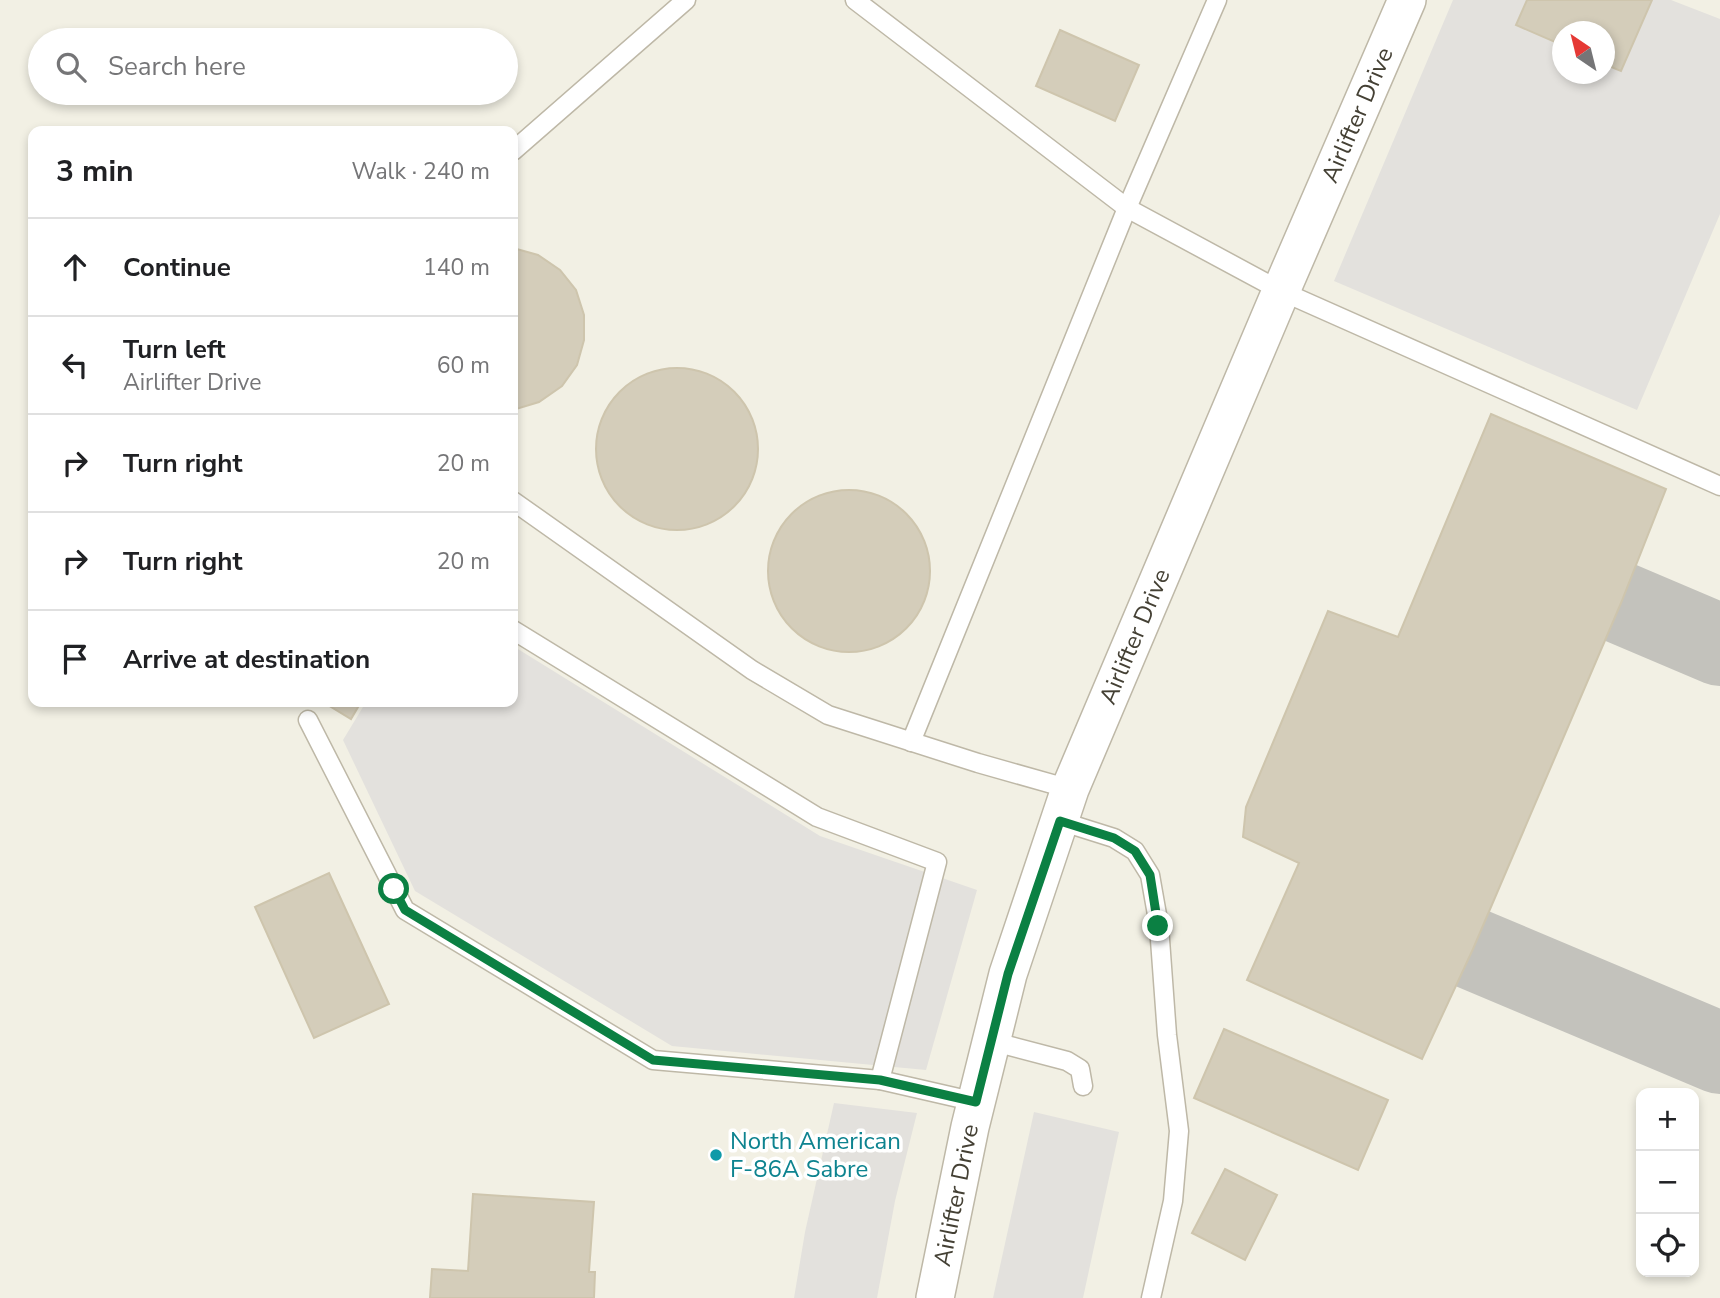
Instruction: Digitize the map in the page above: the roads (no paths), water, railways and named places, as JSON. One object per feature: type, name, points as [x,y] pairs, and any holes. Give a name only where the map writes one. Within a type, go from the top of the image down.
[{"type":"street","name":"Airlifter Drive","points":[[935,1298],[976,1102],[1008,974],[1065,805],[1407,0]]},
{"type":"lane","points":[[518,147],[686,0]]},
{"type":"lane","points":[[855,0],[1127,208],[1282,291],[1720,486]]},
{"type":"lane","points":[[911,742],[1127,208],[1217,0]]},
{"type":"lane","points":[[518,505],[752,670],[828,715],[911,742],[1065,805],[1135,851],[1150,875],[1158,926],[1167,1035],[1179,1131],[1173,1201],[1151,1298]]},
{"type":"lane","points":[[518,633],[817,817],[937,862],[880,1080]]},
{"type":"lane","points":[[309,720],[405,910],[653,1060],[880,1080],[976,1102]]},
{"type":"lane","points":[[991,1041],[1067,1061],[1080,1069],[1083,1086]]},
{"type":"place","name":"North American F-86A Sabre","points":[[716,1155]]}]
